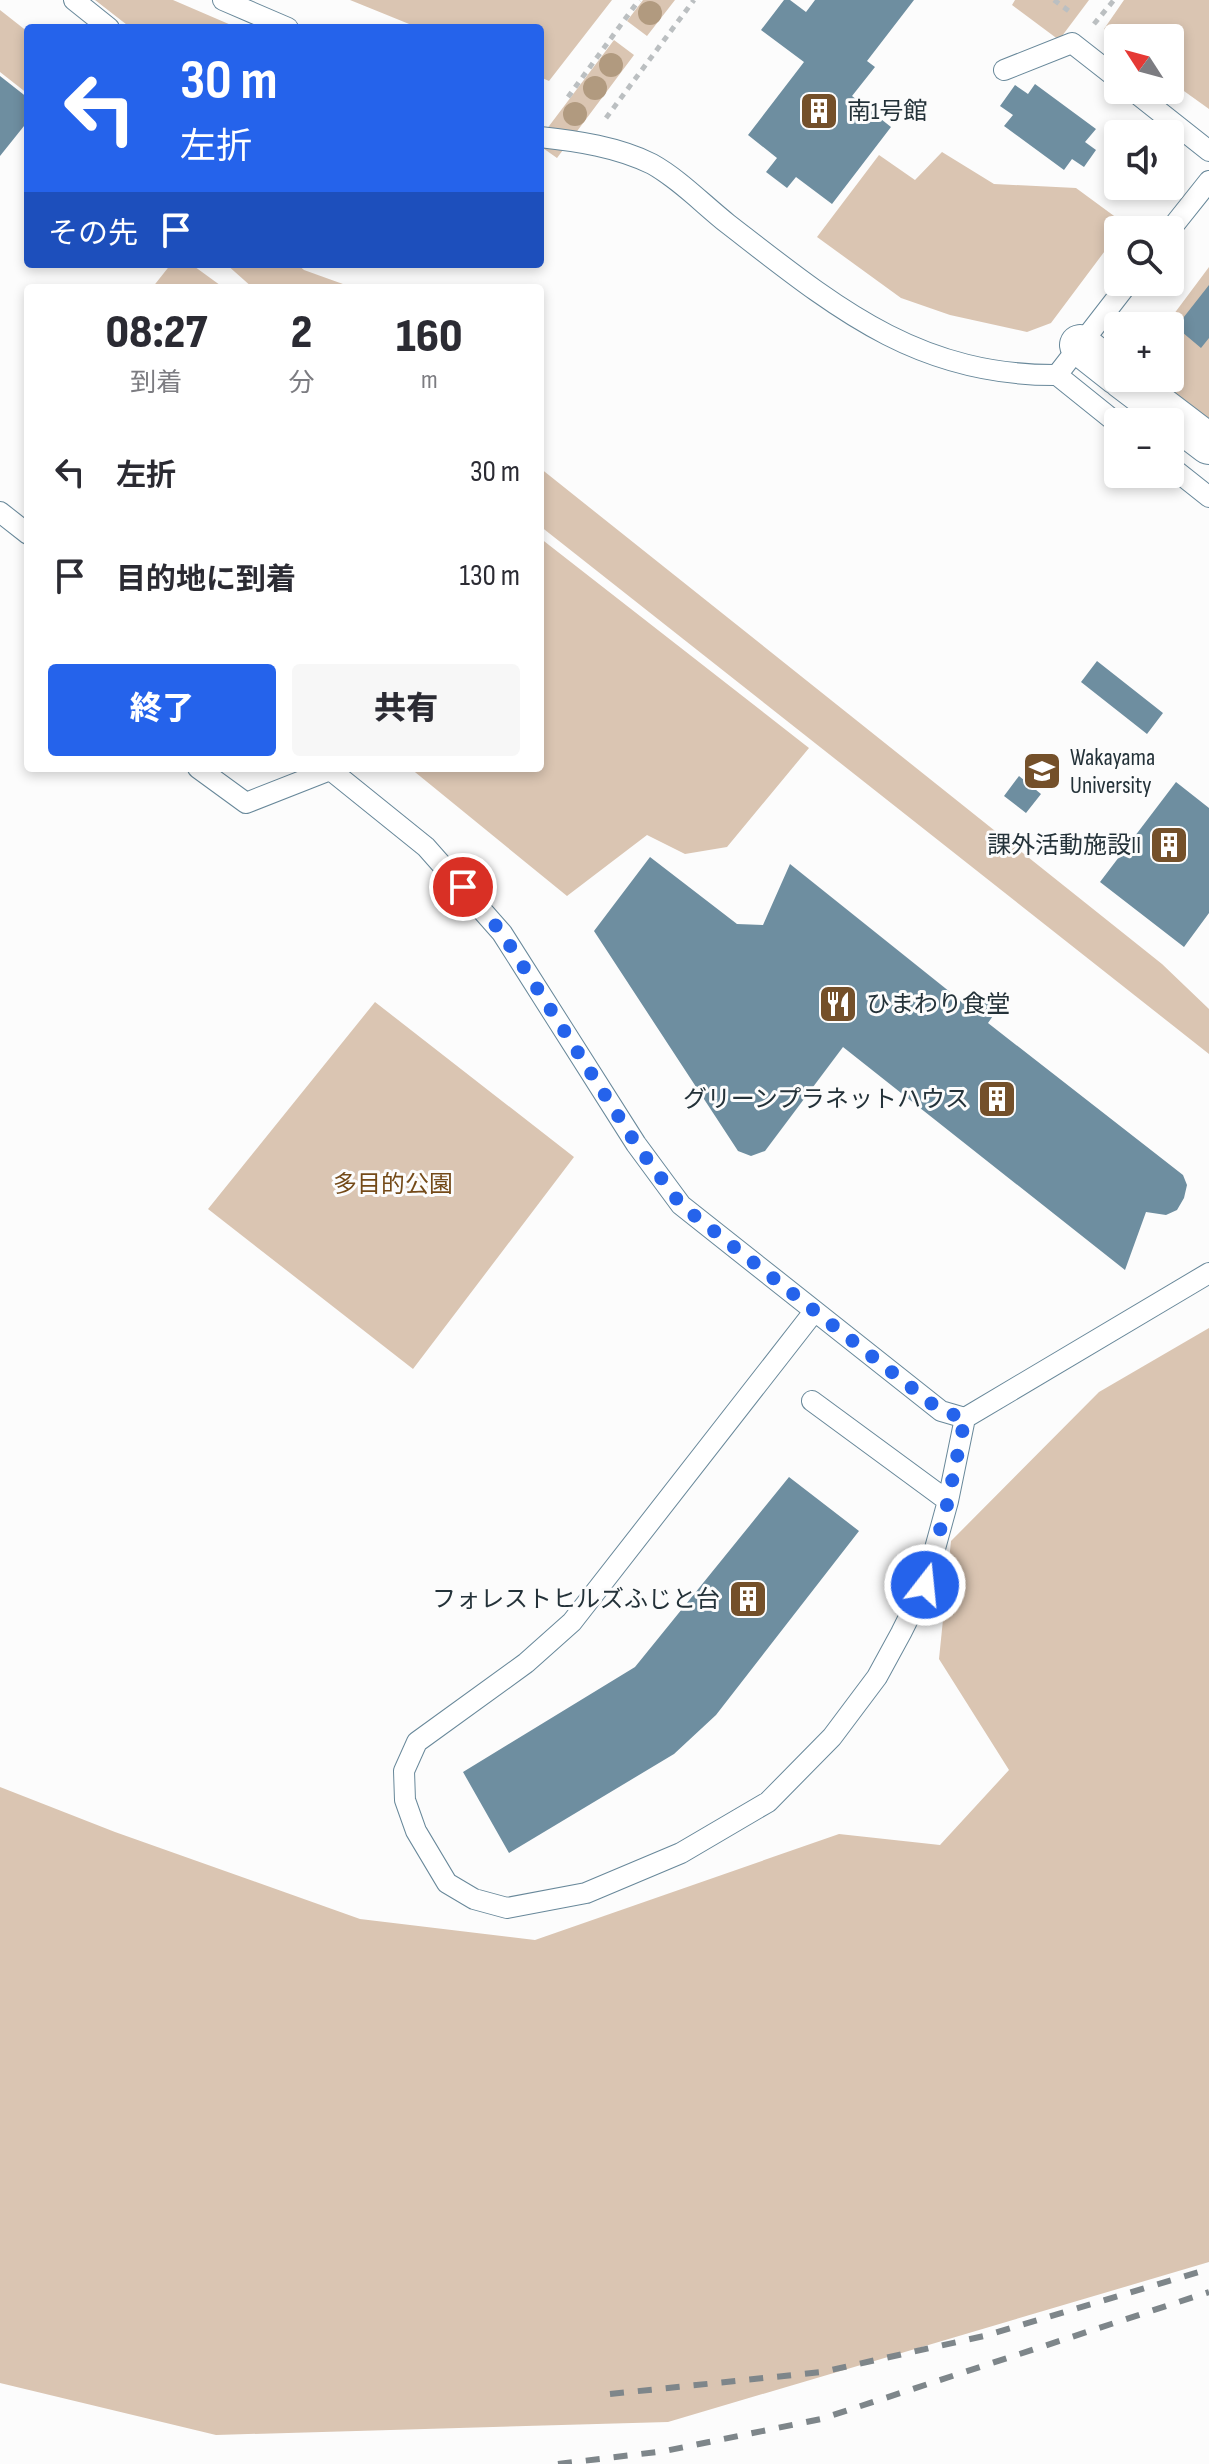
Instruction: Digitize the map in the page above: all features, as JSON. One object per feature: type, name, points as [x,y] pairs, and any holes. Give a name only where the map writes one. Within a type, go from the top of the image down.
[{"type":"street","points":[[1068,360],[1104,371]]},
{"type":"street","points":[[1141,392],[1209,444]]},
{"type":"lane","points":[[74,0],[104,24]]},
{"type":"lane","points":[[223,0],[279,24]]},
{"type":"lane","points":[[1004,70],[1072,43],[1104,68]]},
{"type":"lane","points":[[1150,104],[1209,151]]},
{"type":"lane","points":[[544,138],[588,143],[652,164],[822,297],[882,335],[943,360],[1010,375],[1068,360],[1118,296]]},
{"type":"lane","points":[[1181,216],[1209,181]]},
{"type":"lane","points":[[1068,360],[1106,408]]},
{"type":"lane","points":[[1184,477],[1209,497]]},
{"type":"lane","points":[[0,512],[24,531]]},
{"type":"lane","points":[[203,772],[246,803],[322,772]]},
{"type":"lane","points":[[333,772],[426,847],[502,933],[636,1144],[681,1205],[813,1313],[941,1411],[965,1418],[1209,1273]]},
{"type":"lane","points":[[813,1313],[572,1622],[526,1663],[417,1742],[404,1771],[405,1800],[416,1831],[447,1883],[474,1899],[507,1908],[586,1893],[681,1853],[768,1802],[832,1737],[877,1677],[925,1585],[948,1501],[965,1418]]},
{"type":"lane","points":[[812,1401],[948,1501]]},
{"type":"path","points":[[568,97],[639,0]]},
{"type":"path","points":[[602,123],[694,0]]},
{"type":"path","points":[[1054,0],[1075,16]]},
{"type":"path","points":[[1095,24],[1114,0]]},
{"type":"green space","points":[[95,0],[173,0],[229,24],[126,24]]},
{"type":"green space","points":[[350,0],[612,0],[549,81],[544,79],[544,24],[409,24]]},
{"type":"green space","points":[[643,0],[675,0],[647,36],[627,21]]},
{"type":"green space","points":[[1015,0],[1089,0],[1059,40],[1012,5]]},
{"type":"green space","points":[[1124,0],[1209,0],[1209,109],[1184,91],[1184,24],[1107,24]]},
{"type":"green space","points":[[0,10],[24,29],[24,91],[0,72]]},
{"type":"green space","points":[[614,40],[634,55],[557,158],[544,149],[544,133]]},
{"type":"green space","points":[[942,152],[994,184],[1076,188],[1114,216],[1104,216],[1104,252],[1051,323],[1027,332],[950,315],[901,298],[817,237],[879,155],[915,180]]},
{"type":"green space","points":[[1209,267],[1209,438],[1184,420],[1184,408],[1168,408],[1146,392],[1184,392],[1184,312],[1175,312]]},
{"type":"green space","points":[[168,268],[196,268],[218,284],[155,284]]},
{"type":"green space","points":[[230,268],[302,268],[343,284],[248,284]]},
{"type":"green space","points":[[544,471],[1162,964],[1209,1009],[1209,1054],[544,529]]},
{"type":"green space","points":[[544,541],[809,748],[727,847],[685,854],[647,835],[567,896],[415,772],[544,772]]},
{"type":"green space","name":"多目的公園","points":[[375,1002],[574,1157],[413,1369],[208,1209]]},
{"type":"green space","points":[[1209,1328],[1209,2262],[668,2422],[216,2435],[0,2383],[0,1787],[115,1832],[360,1919],[535,1940],[839,1834],[940,1845],[1009,1770],[939,1659],[951,1541],[1099,1392]]},
{"type":"building","name":"南1号館","points":[[784,0],[790,0],[806,12],[815,0],[914,0],[867,61],[875,67],[852,96],[891,127],[832,204],[796,177],[787,188],[766,172],[777,158],[748,135],[804,62],[761,30]]},
{"type":"building","points":[[0,76],[24,95],[24,126],[0,156]]},
{"type":"building","points":[[1035,84],[1096,129],[1085,142],[1096,150],[1084,167],[1072,159],[1064,170],[1004,126],[1013,115],[1000,106],[1015,85],[1028,94]]},
{"type":"building","points":[[1209,285],[1209,338],[1201,348],[1184,334],[1184,317]]},
{"type":"building","points":[[1097,661],[1163,713],[1147,734],[1081,682]]},
{"type":"building","points":[[1019,776],[1041,794],[1026,813],[1004,796]]},
{"type":"building","name":"課外活動施設II","points":[[1176,782],[1209,808],[1209,913],[1184,947],[1100,882]]},
{"type":"building","name":"グリーンプラネットハウス","points":[[650,857],[737,924],[763,925],[790,864],[965,1004],[974,992],[997,1010],[988,1023],[1183,1175],[1187,1185],[1177,1210],[1166,1215],[1146,1212],[1125,1270],[843,1047],[765,1151],[751,1156],[738,1151],[594,931]]},
{"type":"building","name":"フォレストヒルズふじと台","points":[[789,1477],[859,1531],[716,1715],[674,1754],[509,1853],[463,1772],[635,1667]]},
{"type":"railway","points":[[610,2394],[822,2372],[984,2336],[1209,2269]]},
{"type":"railway","points":[[558,2464],[665,2451],[821,2419],[1209,2292]]},
{"type":"place","name":"南1号館","points":[[819,111]]},
{"type":"place","name":"Wakayama University","points":[[1042,771]]},
{"type":"place","name":"課外活動施設II","points":[[1169,845]]},
{"type":"place","name":"ひまわり食堂","points":[[838,1004]]},
{"type":"place","name":"グリーンプラネットハウス","points":[[997,1099]]},
{"type":"place","name":"フォレストヒルズふじと台","points":[[748,1599]]},
{"type":"route","points":[[463,887],[502,933],[636,1144],[681,1205],[813,1313],[941,1411],[965,1418],[955,1472],[925,1585]]}]
